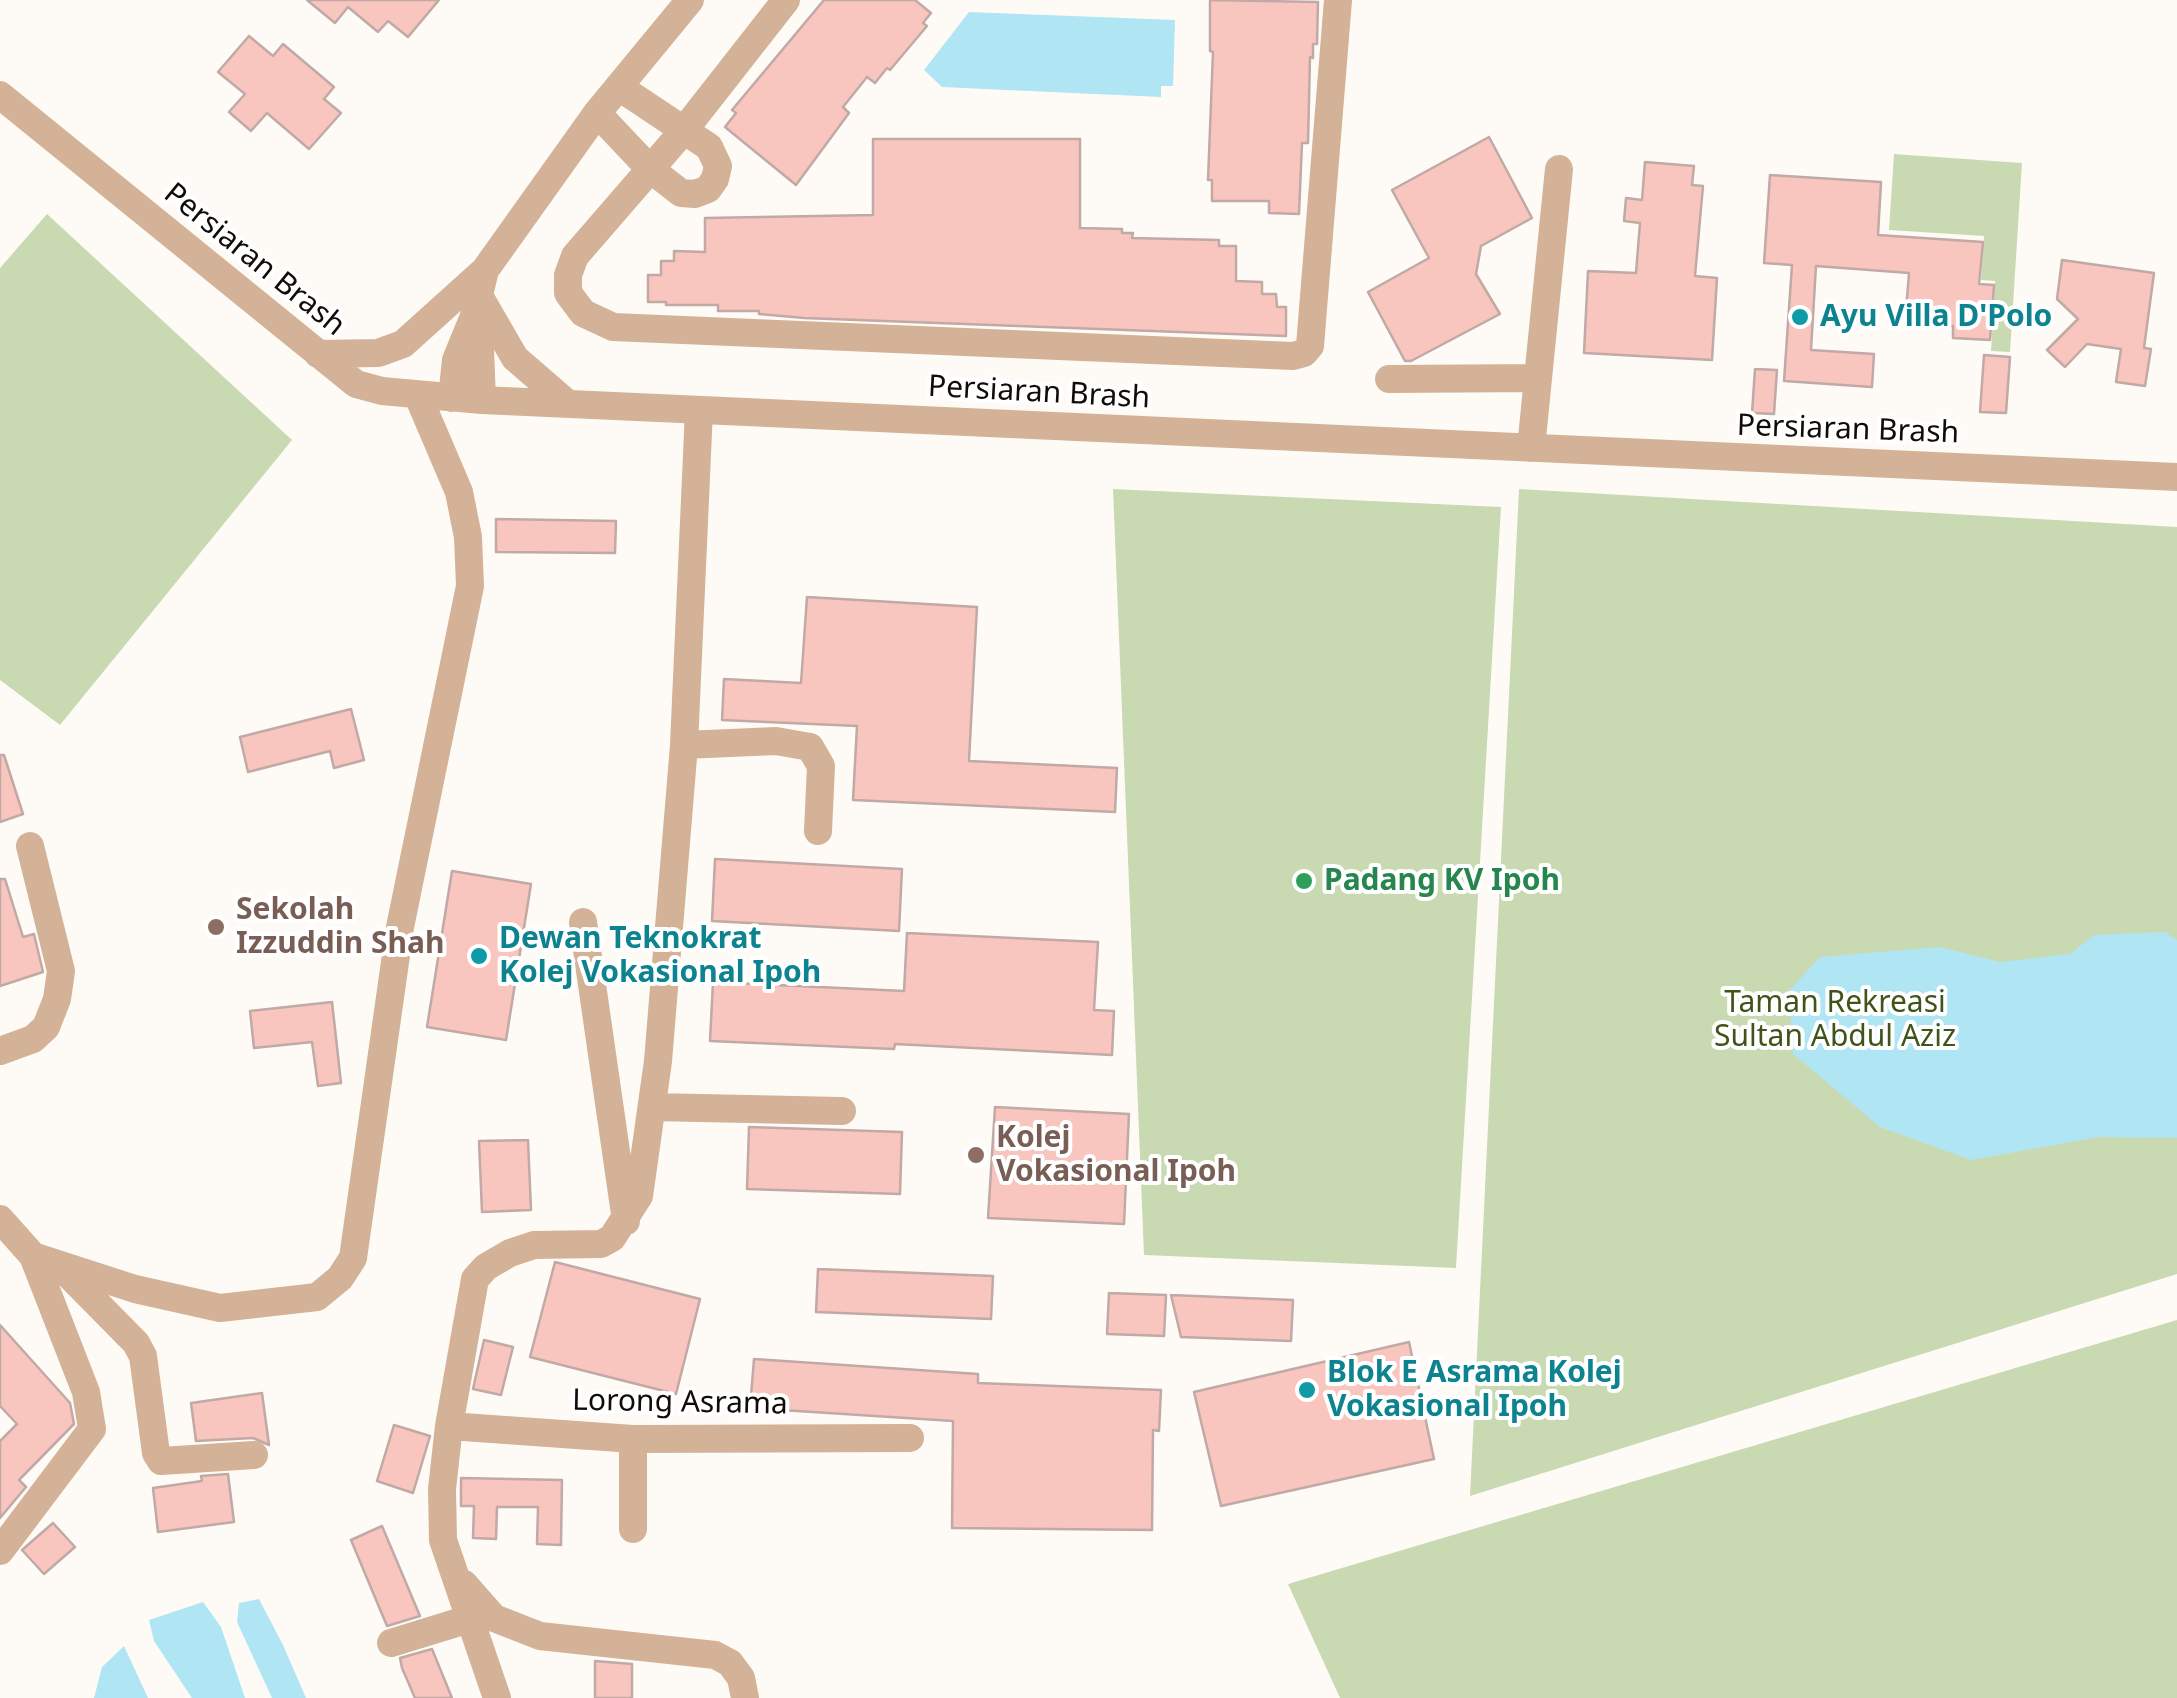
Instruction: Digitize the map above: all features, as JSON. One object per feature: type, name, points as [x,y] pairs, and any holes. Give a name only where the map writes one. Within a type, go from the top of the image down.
[{"type":"street","points":[[452,398],[456,360],[479,294],[597,114],[690,0]]},
{"type":"street","points":[[786,0],[685,128],[576,256],[568,274],[568,293],[582,313],[613,327],[1293,356],[1304,353],[1310,346],[1338,0]]},
{"type":"street","points":[[597,114],[649,168],[681,193],[695,194],[708,189],[715,180],[716,156],[685,128],[619,87]]},
{"type":"street","name":"Persiaran Brash","points":[[0,96],[356,384],[418,396],[2177,477]]},
{"type":"street","points":[[1532,448],[1560,169]]},
{"type":"street","points":[[318,354],[378,353],[403,344],[479,294]]},
{"type":"street","points":[[479,294],[482,400]]},
{"type":"street","points":[[479,294],[514,358],[568,403]]},
{"type":"street","points":[[1390,379],[1538,378]]},
{"type":"street","points":[[45,1260],[135,1290],[220,1308],[317,1297],[340,1278],[353,1258],[400,927],[470,586],[468,537],[458,492],[418,396]]},
{"type":"street","points":[[497,1698],[443,1540],[442,1489],[449,1426],[474,1279],[510,1253],[534,1245],[600,1244],[612,1238],[639,1196],[653,1107],[684,745],[699,410]]},
{"type":"street","points":[[684,745],[776,741],[810,746],[821,766],[818,831]]},
{"type":"street","points":[[0,1051],[33,1039],[46,1027],[57,999],[61,971],[30,846]]},
{"type":"street","points":[[583,922],[626,1221]]},
{"type":"street","points":[[653,1107],[842,1112]]},
{"type":"street","points":[[0,1219],[136,1342],[143,1356],[156,1453],[161,1461],[254,1455]]},
{"type":"street","points":[[0,1551],[92,1429],[86,1392],[45,1260]]},
{"type":"street","name":"Lorong Asrama","points":[[449,1426],[633,1438],[910,1438]]},
{"type":"street","points":[[633,1438],[633,1529]]},
{"type":"street","points":[[454,1572],[494,1618],[508,1626],[540,1636],[715,1655],[730,1663],[741,1678],[745,1698]]},
{"type":"street","points":[[391,1643],[470,1619]]},
{"type":"green space","points":[[1894,154],[2022,163],[2010,352],[1991,351],[1995,281],[1981,280],[1984,236],[1889,230]]},
{"type":"green space","points":[[47,214],[292,440],[60,725],[0,680],[0,268]]},
{"type":"green space","name":"Padang KV Ipoh","points":[[1113,489],[1501,507],[1456,1268],[1144,1255]]},
{"type":"green space","name":"Taman Rekreasi Sultan Abdul Aziz","points":[[1519,489],[2177,527],[2177,1274],[1470,1496]]},
{"type":"green space","points":[[2177,1320],[2177,1698],[1340,1698],[1288,1584]]},
{"type":"water","points":[[969,12],[1175,20],[1173,86],[1161,86],[1161,97],[942,87],[924,70]]},
{"type":"water","points":[[2165,932],[2177,940],[2177,1138],[2098,1137],[1971,1160],[1880,1127],[1793,1054],[1789,991],[1820,957],[1940,947],[2000,962],[2070,954],[2094,935]]},
{"type":"water","points":[[259,1599],[306,1698],[272,1698],[237,1622],[239,1603]]},
{"type":"water","points":[[203,1602],[221,1627],[245,1698],[192,1698],[154,1641],[149,1620]]},
{"type":"water","points":[[124,1646],[148,1698],[94,1698],[102,1667]]},
{"type":"building","points":[[307,0],[439,0],[408,37],[388,21],[378,32],[348,7],[335,23]]},
{"type":"building","points":[[824,0],[915,0],[931,13],[923,23],[927,26],[890,70],[887,68],[875,83],[867,77],[843,107],[849,113],[796,185],[725,127],[736,113],[732,110]]},
{"type":"building","points":[[1210,0],[1318,2],[1317,44],[1313,44],[1313,58],[1310,57],[1308,143],[1302,143],[1299,214],[1269,213],[1269,201],[1212,201],[1212,180],[1208,180],[1213,52]]},
{"type":"building","points":[[249,36],[273,56],[283,44],[334,87],[324,99],[341,113],[309,149],[267,113],[251,131],[229,112],[245,94],[218,72]]},
{"type":"building","points":[[1489,137],[1532,218],[1481,246],[1476,274],[1500,314],[1405,361],[1368,292],[1429,258],[1392,190]]},
{"type":"building","points":[[873,139],[1080,139],[1080,228],[1122,229],[1122,233],[1133,233],[1132,238],[1219,240],[1219,246],[1236,246],[1236,281],[1262,282],[1262,294],[1276,294],[1277,307],[1286,307],[1286,336],[804,318],[759,311],[718,311],[718,305],[648,302],[648,275],[661,275],[661,261],[674,261],[674,251],[705,252],[705,218],[873,215]]},
{"type":"building","points":[[1645,162],[1694,166],[1692,185],[1703,186],[1695,276],[1717,278],[1712,360],[1584,353],[1588,271],[1636,273],[1640,223],[1624,221],[1626,198],[1642,200]]},
{"type":"building","points":[[1770,175],[1881,182],[1878,235],[1983,242],[1979,284],[1994,285],[1990,340],[1953,338],[1953,326],[1905,323],[1909,273],[1816,266],[1811,350],[1874,354],[1872,387],[1784,381],[1792,265],[1764,263]]},
{"type":"building","points":[[2062,260],[2154,273],[2144,348],[2151,349],[2145,386],[2116,382],[2121,349],[2087,344],[2065,367],[2047,350],[2078,319],[2057,299]]},
{"type":"building","points":[[1984,355],[2010,357],[2006,413],[1980,412]]},
{"type":"building","points":[[1755,369],[1777,370],[1774,414],[1752,413]]},
{"type":"building","points":[[496,519],[616,521],[615,553],[496,552]]},
{"type":"building","points":[[807,597],[977,607],[969,761],[1117,768],[1115,812],[853,800],[857,726],[722,720],[724,679],[801,683]]},
{"type":"building","points":[[351,709],[364,760],[334,768],[330,751],[248,772],[240,737]]},
{"type":"building","points":[[0,755],[4,755],[23,814],[0,822]]},
{"type":"building","points":[[715,859],[902,869],[899,931],[712,921]]},
{"type":"building","name":"Dewan Teknokrat Kolej Vokasional Ipoh","points":[[452,871],[531,884],[506,1040],[427,1027]]},
{"type":"building","points":[[0,879],[5,879],[23,937],[34,934],[43,972],[0,986]]},
{"type":"building","points":[[907,933],[1098,942],[1094,1010],[1114,1011],[1112,1055],[895,1044],[894,1049],[710,1041],[713,982],[904,991]]},
{"type":"building","points":[[332,1002],[341,1083],[318,1086],[312,1042],[254,1048],[250,1011]]},
{"type":"building","points":[[995,1107],[1129,1114],[1124,1224],[988,1218]]},
{"type":"building","points":[[749,1127],[902,1132],[900,1194],[747,1189]]},
{"type":"building","points":[[528,1140],[531,1210],[482,1212],[479,1141]]},
{"type":"building","points":[[555,1262],[700,1299],[676,1394],[530,1357]]},
{"type":"building","points":[[818,1269],[993,1276],[991,1319],[816,1312]]},
{"type":"building","points":[[1109,1293],[1166,1295],[1164,1336],[1107,1334]]},
{"type":"building","points":[[1171,1295],[1293,1300],[1291,1341],[1181,1337]]},
{"type":"building","points":[[0,1325],[70,1403],[74,1424],[19,1480],[26,1487],[0,1518],[0,1441],[17,1424],[0,1406]]},
{"type":"building","points":[[484,1340],[513,1347],[501,1395],[473,1389]]},
{"type":"building","points":[[1409,1342],[1434,1459],[1221,1506],[1194,1392]]},
{"type":"building","points":[[754,1359],[978,1374],[978,1383],[1161,1390],[1159,1431],[1153,1430],[1152,1530],[952,1528],[953,1421],[750,1408]]},
{"type":"building","points":[[262,1393],[269,1445],[253,1438],[196,1441],[191,1403]]},
{"type":"building","points":[[394,1425],[430,1436],[413,1493],[377,1481]]},
{"type":"building","points":[[228,1474],[234,1522],[158,1532],[153,1488]]},
{"type":"building","points":[[461,1478],[562,1480],[561,1545],[537,1544],[538,1507],[497,1507],[496,1539],[473,1538],[474,1506],[461,1506]]},
{"type":"building","points":[[53,1523],[75,1547],[44,1574],[22,1550]]},
{"type":"building","points":[[382,1526],[420,1616],[387,1626],[351,1540]]},
{"type":"building","points":[[432,1649],[452,1698],[415,1698],[402,1668],[400,1658]]},
{"type":"building","points":[[595,1661],[632,1664],[632,1698],[595,1698]]},
{"type":"place","name":"Ayu Villa D'Polo","points":[[1800,317]]},
{"type":"place","name":"Padang KV Ipoh","points":[[1304,881]]},
{"type":"place","name":"Sekolah Izzuddin Shah","points":[[216,927]]},
{"type":"place","name":"Dewan Teknokrat Kolej Vokasional Ipoh","points":[[479,956]]},
{"type":"place","name":"Kolej Vokasional Ipoh","points":[[976,1155]]},
{"type":"place","name":"Blok E Asrama Kolej Vokasional Ipoh","points":[[1307,1390]]}]
